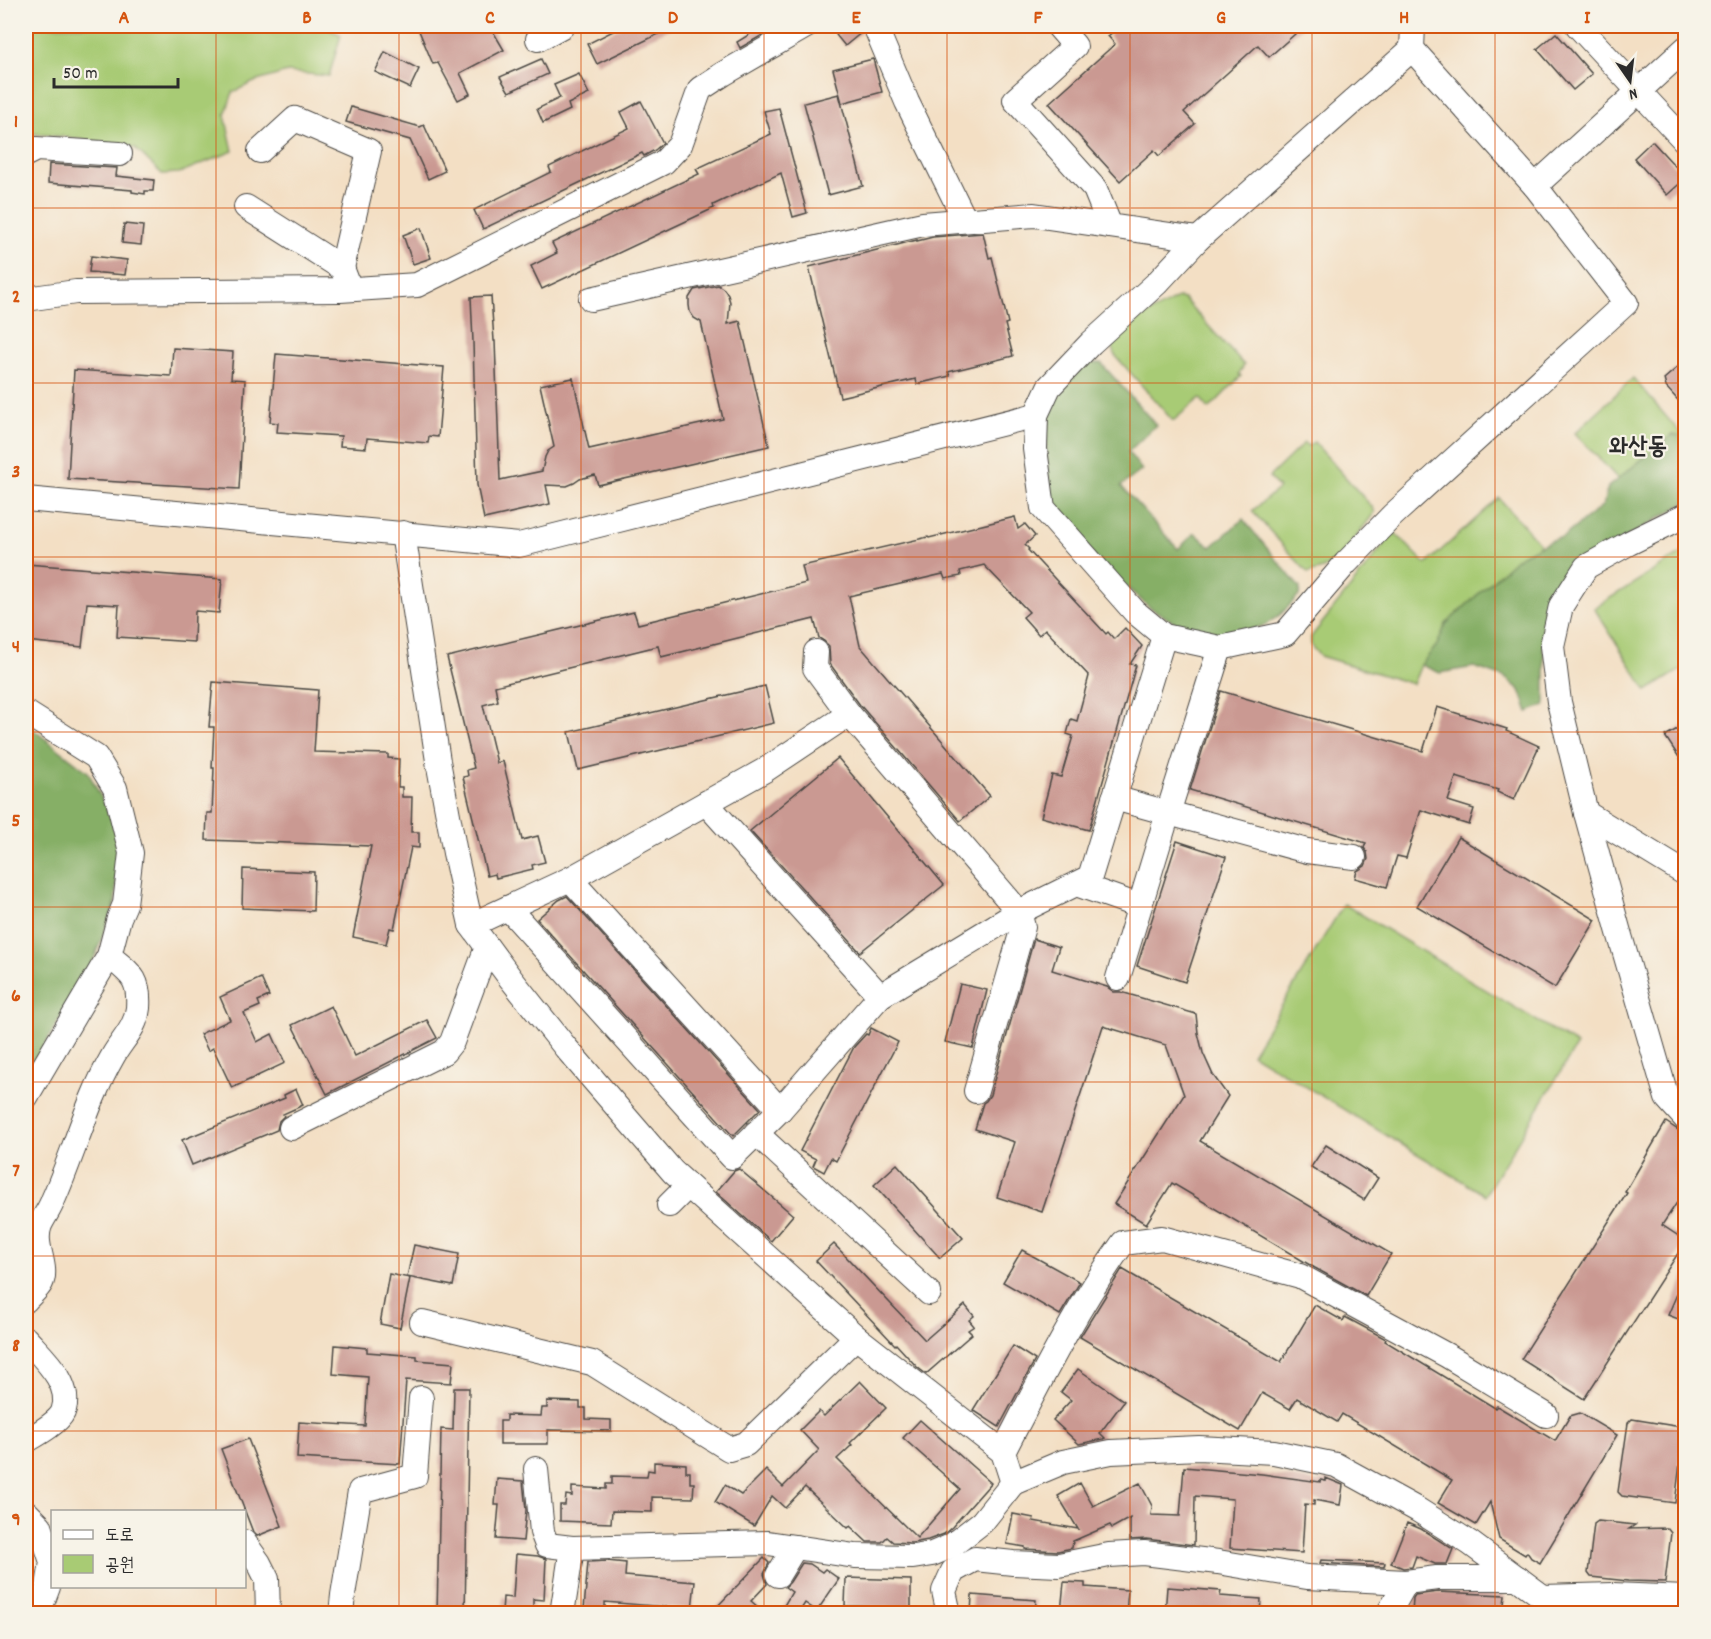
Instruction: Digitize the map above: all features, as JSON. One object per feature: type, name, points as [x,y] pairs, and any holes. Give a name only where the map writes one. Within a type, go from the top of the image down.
[{"type":"street","points":[[538,39],[562,26]]},
{"type":"street","points":[[26,299],[76,292],[346,278],[417,285],[664,162],[680,145],[700,89],[806,26]]},
{"type":"street","points":[[875,26],[908,102],[965,220]]},
{"type":"street","points":[[1058,26],[1075,46],[1015,100],[1095,189],[1110,226]]},
{"type":"street","points":[[1578,26],[1686,142]]},
{"type":"street","points":[[1412,37],[1535,186],[1626,303],[1393,515],[1346,563],[1286,634],[1220,648],[1164,636],[1135,612],[1043,508],[1035,449],[1036,415],[1049,387],[1091,343],[1157,283],[1198,238],[1412,37]]},
{"type":"street","points":[[1535,186],[1686,48]]},
{"type":"street","points":[[260,151],[296,120],[369,151],[346,278]]},
{"type":"street","points":[[26,154],[36,149],[120,154]]},
{"type":"street","points":[[246,207],[346,278]]},
{"type":"street","points":[[591,299],[923,224],[1034,214],[1198,238]]},
{"type":"street","points":[[26,499],[519,545],[1036,415]]},
{"type":"street","points":[[1686,515],[1586,567],[1560,606],[1552,646],[1559,702],[1586,813],[1624,951],[1667,1098],[1686,1119]]},
{"type":"street","points":[[404,533],[438,761],[471,925],[566,1048],[673,1172],[856,1337],[1003,1452],[1013,1483]]},
{"type":"street","points":[[508,908],[732,1157],[780,1110],[880,996],[1019,912],[1090,877],[1164,636]]},
{"type":"street","points":[[1118,978],[1220,648]]},
{"type":"street","points":[[816,652],[814,668],[849,714],[1019,912],[1023,927],[976,1091]]},
{"type":"street","points":[[26,714],[96,757],[115,788],[131,853],[124,904],[109,956],[26,1097]]},
{"type":"street","points":[[471,925],[570,879],[765,770],[849,714]]},
{"type":"street","points":[[1114,798],[1307,851],[1354,857]]},
{"type":"street","points":[[706,803],[880,996]]},
{"type":"street","points":[[1586,813],[1686,874]]},
{"type":"street","points":[[570,879],[780,1110]]},
{"type":"street","points":[[1076,884],[1139,906]]},
{"type":"street","points":[[291,1128],[444,1052],[452,1042],[487,946]]},
{"type":"street","points":[[26,1300],[41,1283],[44,1269],[38,1248],[39,1227],[53,1202],[88,1109],[108,1066],[137,1018],[139,988],[132,975],[109,956]]},
{"type":"street","points":[[756,1133],[929,1293]]},
{"type":"street","points":[[669,1205],[688,1186]]},
{"type":"street","points":[[1003,1452],[1058,1348],[1102,1272],[1124,1243],[1162,1238],[1300,1276],[1448,1356],[1546,1415]]},
{"type":"street","points":[[422,1322],[592,1363],[729,1449],[746,1444],[856,1337]]},
{"type":"street","points":[[26,1339],[53,1369],[65,1397],[62,1413],[26,1441]]},
{"type":"street","points":[[341,1614],[360,1491],[415,1476],[422,1398]]},
{"type":"street","points":[[536,1469],[542,1532],[547,1545],[572,1548],[768,1543],[855,1556],[913,1557],[932,1554],[951,1546],[982,1522],[1013,1483],[1063,1462],[1111,1452],[1199,1448],[1274,1452],[1336,1465],[1418,1510],[1470,1543],[1518,1578],[1540,1608],[1613,1595],[1686,1598]]},
{"type":"street","points":[[26,1512],[40,1526],[51,1559]]},
{"type":"street","points":[[246,1545],[267,1579],[268,1614]]},
{"type":"street","points":[[778,1575],[795,1547]]},
{"type":"street","points":[[570,1614],[562,1613],[572,1548]]},
{"type":"street","points":[[945,1613],[944,1592],[953,1571],[975,1559],[1059,1565],[1109,1555],[1144,1553],[1307,1576],[1406,1582],[1437,1578],[1518,1578]]},
{"type":"street","points":[[38,1614],[48,1587],[51,1568]]},
{"type":"street","points":[[1388,1614],[1406,1582]]},
{"type":"green space","points":[[26,26],[322,26],[341,35],[329,76],[287,72],[254,82],[233,92],[225,115],[233,151],[179,173],[162,174],[135,148],[26,133]]},
{"type":"green space","points":[[1178,298],[1184,299],[1244,365],[1239,374],[1241,376],[1209,409],[1200,398],[1173,421],[1114,354],[1111,343],[1117,332]]},
{"type":"green space","points":[[1101,363],[1156,425],[1128,452],[1142,470],[1121,486],[1178,549],[1195,533],[1211,547],[1243,519],[1300,588],[1299,596],[1280,615],[1265,625],[1238,634],[1213,637],[1191,633],[1149,607],[1096,560],[1056,510],[1048,478],[1046,442],[1049,410],[1065,382],[1082,365]]},
{"type":"green space","points":[[1633,378],[1683,436],[1672,435],[1618,479],[1575,433]]},
{"type":"green space","points":[[1672,435],[1683,436],[1686,440],[1685,503],[1575,567],[1549,601],[1542,632],[1545,705],[1528,712],[1520,690],[1504,677],[1474,667],[1440,673],[1421,665],[1437,645],[1446,624],[1518,557],[1549,541],[1563,537],[1603,505],[1608,487]]},
{"type":"green space","points":[[1314,442],[1375,512],[1340,558],[1323,569],[1308,573],[1252,511],[1279,488],[1269,477],[1304,443],[1308,446]]},
{"type":"green space","points":[[1499,498],[1541,545],[1518,557],[1446,624],[1438,645],[1421,665],[1413,684],[1320,656],[1311,646],[1311,637],[1394,532],[1426,564]]},
{"type":"green space","points":[[1685,551],[1685,667],[1647,691],[1594,608]]},
{"type":"green space","points":[[26,724],[88,772],[112,818],[119,842],[115,904],[93,961],[26,1078]]},
{"type":"green space","points":[[1344,904],[1577,1045],[1485,1195],[1252,1054]]},
{"type":"building","points":[[417,26],[490,26],[504,50],[460,73],[470,94],[458,100],[438,63],[433,64]]},
{"type":"building","points":[[623,26],[675,26],[597,64],[587,44]]},
{"type":"building","points":[[763,26],[778,26],[740,48],[737,42]]},
{"type":"building","points":[[848,26],[861,26],[862,32],[845,46],[836,35]]},
{"type":"building","points":[[1120,26],[1304,26],[1269,57],[1258,45],[1184,112],[1195,124],[1159,156],[1154,150],[1120,181],[1049,103],[1115,44],[1108,36]]},
{"type":"building","points":[[1556,33],[1592,74],[1573,90],[1537,49]]},
{"type":"building","points":[[385,52],[419,69],[410,88],[375,72]]},
{"type":"building","points":[[541,59],[548,74],[509,92],[500,77]]},
{"type":"building","points":[[873,59],[882,92],[842,103],[833,69]]},
{"type":"building","points":[[579,74],[589,94],[568,104],[570,110],[543,123],[537,109],[560,98],[554,85]]},
{"type":"building","points":[[839,94],[863,186],[828,195],[804,103]]},
{"type":"building","points":[[641,101],[663,143],[655,150],[644,156],[642,153],[483,229],[474,210],[551,172],[549,167],[629,128],[621,112]]},
{"type":"building","points":[[351,107],[420,127],[424,125],[445,171],[428,179],[410,140],[346,122]]},
{"type":"building","points":[[779,108],[807,213],[793,217],[781,173],[713,205],[714,208],[542,289],[531,266],[557,253],[552,243],[699,174],[696,169],[771,134],[764,111]]},
{"type":"building","points":[[1652,141],[1686,178],[1667,195],[1634,158]]},
{"type":"building","points":[[49,164],[117,168],[116,176],[154,180],[153,191],[145,191],[145,194],[132,192],[132,190],[48,183]]},
{"type":"building","points":[[124,224],[143,226],[141,245],[122,243]]},
{"type":"building","points":[[421,228],[431,258],[413,264],[403,235]]},
{"type":"building","points":[[983,233],[989,258],[992,257],[1008,323],[1005,324],[1013,356],[948,372],[950,376],[917,384],[916,379],[840,397],[809,267],[917,240]]},
{"type":"building","points":[[91,256],[127,260],[125,275],[89,272]]},
{"type":"building","points":[[718,285],[724,289],[730,302],[728,324],[740,321],[769,446],[598,485],[595,475],[567,486],[546,485],[550,504],[484,519],[477,485],[471,297],[491,296],[500,480],[542,471],[548,451],[554,447],[540,385],[573,378],[589,449],[723,419],[701,322],[694,318],[689,305],[689,298],[694,290]]},
{"type":"building","points":[[173,348],[233,352],[231,379],[245,380],[239,489],[68,479],[74,370],[171,376]]},
{"type":"building","points":[[276,354],[444,367],[438,437],[429,436],[428,443],[367,438],[366,448],[340,446],[341,436],[277,432],[278,423],[270,422]]},
{"type":"building","points":[[1686,360],[1686,409],[1666,387],[1664,379]]},
{"type":"building","points":[[1015,517],[1018,529],[1025,524],[1035,536],[1025,545],[1028,550],[1106,634],[1108,632],[1114,639],[1125,628],[1142,646],[1130,664],[1136,665],[1089,830],[1041,817],[1052,775],[1061,777],[1073,736],[1067,734],[1071,719],[1077,721],[1089,676],[1045,629],[1039,635],[1023,617],[1029,612],[984,565],[960,571],[961,576],[945,579],[943,574],[849,596],[860,646],[990,796],[960,821],[860,705],[830,664],[829,646],[819,638],[814,619],[661,657],[658,646],[495,686],[498,701],[483,705],[497,763],[503,761],[522,840],[538,836],[545,862],[532,865],[533,869],[496,878],[495,874],[487,876],[463,777],[468,776],[467,770],[474,768],[447,657],[634,612],[638,624],[806,583],[802,566]]},
{"type":"building","points":[[26,564],[222,579],[219,613],[195,611],[194,642],[117,637],[119,605],[87,603],[82,647],[26,641],[30,599],[26,599]]},
{"type":"building","points":[[213,682],[318,690],[314,752],[388,754],[388,758],[399,759],[398,787],[402,787],[402,797],[412,797],[411,832],[419,832],[419,848],[411,847],[394,929],[390,928],[386,944],[353,937],[371,846],[206,840],[207,813],[212,813],[214,768],[212,768],[214,727],[209,727]]},
{"type":"building","points":[[765,686],[774,723],[578,770],[569,732]]},
{"type":"building","points":[[1221,691],[1423,751],[1437,707],[1507,729],[1506,731],[1539,746],[1514,800],[1497,792],[1498,790],[1456,777],[1448,801],[1474,809],[1469,825],[1421,810],[1406,858],[1397,856],[1387,887],[1355,878],[1357,871],[1365,866],[1368,859],[1364,848],[1366,843],[1190,790]]},
{"type":"building","points":[[1686,724],[1686,768],[1665,736]]},
{"type":"building","points":[[838,758],[944,885],[860,952],[750,831]]},
{"type":"building","points":[[1458,837],[1596,920],[1555,988],[1417,906]]},
{"type":"building","points":[[1177,841],[1226,857],[1185,982],[1137,966]]},
{"type":"building","points":[[243,869],[314,872],[313,911],[242,908]]},
{"type":"building","points":[[567,896],[760,1109],[733,1136],[537,919]]},
{"type":"building","points":[[1034,939],[1059,947],[1052,970],[1107,987],[1114,992],[1121,992],[1196,1014],[1203,1053],[1213,1075],[1228,1096],[1200,1141],[1391,1254],[1366,1296],[1172,1183],[1146,1224],[1114,1204],[1184,1095],[1166,1045],[1103,1026],[1042,1212],[997,1197],[1015,1142],[975,1129],[983,1103],[990,1095]]},
{"type":"building","points":[[261,978],[269,996],[258,1001],[260,1006],[244,1013],[257,1042],[272,1034],[285,1063],[232,1088],[213,1048],[208,1051],[200,1034],[230,1020],[220,997]]},
{"type":"building","points":[[960,984],[987,990],[973,1048],[945,1042]]},
{"type":"building","points":[[331,1006],[355,1056],[427,1020],[437,1038],[327,1094],[292,1025]]},
{"type":"building","points":[[871,1028],[898,1042],[836,1161],[831,1158],[824,1172],[813,1166],[816,1159],[800,1151],[854,1047],[866,1034],[868,1035]]},
{"type":"building","points":[[296,1089],[303,1105],[283,1114],[277,1130],[192,1165],[182,1140],[285,1098],[284,1095]]},
{"type":"building","points":[[1666,1122],[1686,1133],[1686,1189],[1662,1225],[1686,1241],[1584,1399],[1521,1359],[1627,1193],[1625,1192]]},
{"type":"building","points":[[1326,1145],[1378,1178],[1364,1200],[1311,1167]]},
{"type":"building","points":[[897,1164],[963,1238],[940,1258],[874,1185]]},
{"type":"building","points":[[739,1169],[793,1215],[771,1241],[716,1192],[734,1171]]},
{"type":"building","points":[[834,1244],[925,1340],[965,1305],[974,1316],[969,1320],[974,1326],[968,1330],[972,1334],[926,1374],[895,1345],[816,1261]]},
{"type":"building","points":[[414,1245],[459,1254],[453,1286],[407,1277]]},
{"type":"building","points":[[1022,1250],[1080,1282],[1060,1315],[1003,1282]]},
{"type":"building","points":[[1122,1269],[1281,1362],[1315,1305],[1343,1321],[1345,1317],[1386,1339],[1385,1341],[1495,1408],[1497,1406],[1555,1441],[1570,1416],[1580,1413],[1617,1435],[1540,1563],[1531,1558],[1527,1552],[1525,1555],[1499,1539],[1490,1502],[1476,1525],[1438,1503],[1452,1480],[1342,1414],[1337,1422],[1297,1398],[1290,1409],[1262,1393],[1240,1431],[1080,1337]]},
{"type":"building","points":[[1686,1273],[1686,1322],[1668,1315]]},
{"type":"building","points":[[389,1274],[410,1278],[400,1328],[380,1324]]},
{"type":"building","points":[[335,1345],[367,1348],[367,1352],[417,1356],[417,1360],[453,1363],[451,1383],[406,1380],[400,1464],[297,1458],[299,1422],[365,1426],[368,1377],[333,1374]]},
{"type":"building","points":[[1013,1346],[1035,1360],[999,1427],[973,1410]]},
{"type":"building","points":[[1078,1369],[1124,1401],[1100,1433],[1105,1438],[1079,1444],[1053,1420],[1071,1400],[1061,1392]]},
{"type":"building","points":[[860,1381],[886,1408],[837,1459],[917,1538],[960,1489],[903,1438],[920,1420],[991,1483],[944,1534],[912,1543],[893,1542],[887,1537],[882,1542],[867,1542],[850,1526],[848,1528],[805,1487],[785,1508],[772,1496],[754,1526],[715,1502],[725,1485],[741,1495],[766,1470],[783,1487],[819,1450],[800,1430],[819,1411],[824,1416]]},
{"type":"building","points":[[454,1388],[469,1388],[465,1614],[437,1614],[441,1429],[453,1430]]},
{"type":"building","points":[[547,1401],[580,1402],[580,1408],[586,1408],[586,1419],[611,1420],[611,1431],[548,1430],[548,1444],[500,1444],[500,1421],[506,1421],[506,1415],[541,1416],[542,1408],[547,1408]]},
{"type":"building","points":[[1632,1419],[1681,1427],[1684,1431],[1675,1503],[1622,1496],[1618,1492],[1628,1423]]},
{"type":"building","points":[[248,1439],[282,1526],[257,1536],[253,1532],[221,1449]]},
{"type":"building","points":[[654,1462],[686,1464],[686,1472],[690,1472],[690,1483],[694,1483],[693,1498],[652,1497],[652,1512],[612,1511],[611,1523],[560,1521],[560,1505],[565,1505],[566,1495],[572,1496],[572,1487],[606,1489],[606,1484],[612,1484],[612,1476],[647,1477],[648,1470],[654,1471]]},
{"type":"building","points":[[1184,1467],[1320,1482],[1320,1480],[1326,1481],[1326,1478],[1343,1485],[1340,1505],[1314,1500],[1314,1505],[1305,1504],[1302,1553],[1230,1548],[1233,1499],[1195,1496],[1194,1545],[1146,1539],[1130,1540],[1130,1518],[1112,1528],[1110,1525],[1073,1541],[1072,1548],[1058,1551],[1025,1549],[1025,1547],[1007,1544],[1013,1514],[1034,1518],[1033,1521],[1078,1529],[1058,1496],[1080,1483],[1093,1506],[1140,1483],[1152,1506],[1151,1515],[1180,1516]]},
{"type":"building","points":[[497,1479],[523,1481],[526,1510],[523,1541],[496,1539],[499,1505],[495,1505]]},
{"type":"building","points":[[1598,1521],[1635,1525],[1629,1529],[1667,1528],[1671,1533],[1665,1582],[1591,1577],[1588,1573],[1594,1524]]},
{"type":"building","points":[[1407,1523],[1453,1549],[1447,1564],[1435,1564],[1416,1556],[1412,1567],[1403,1568],[1391,1563]]},
{"type":"building","points":[[516,1554],[546,1559],[544,1600],[533,1599],[533,1608],[529,1608],[528,1614],[502,1614],[503,1597],[513,1598]]},
{"type":"building","points":[[764,1558],[769,1563],[764,1574],[767,1584],[751,1601],[766,1614],[710,1614]]},
{"type":"building","points":[[1321,1560],[1385,1563],[1384,1567],[1320,1563]]},
{"type":"building","points":[[588,1562],[626,1563],[625,1576],[695,1582],[692,1609],[605,1602],[605,1611],[584,1609]]},
{"type":"building","points":[[802,1563],[810,1564],[822,1572],[825,1569],[839,1579],[817,1611],[805,1603],[798,1614],[779,1614],[792,1592],[785,1587]]},
{"type":"building","points":[[846,1578],[911,1580],[911,1608],[845,1606]]},
{"type":"building","points":[[1064,1582],[1085,1583],[1085,1587],[1128,1590],[1126,1614],[1061,1612]]},
{"type":"building","points":[[1167,1587],[1221,1591],[1220,1596],[1261,1599],[1260,1614],[1165,1614]]},
{"type":"building","points":[[1438,1592],[1505,1595],[1503,1614],[1412,1614],[1415,1595]]},
{"type":"building","points":[[972,1595],[1036,1600],[1035,1614],[971,1614]]},
{"type":"district","name":"와산동","points":[[1638,445]]}]
